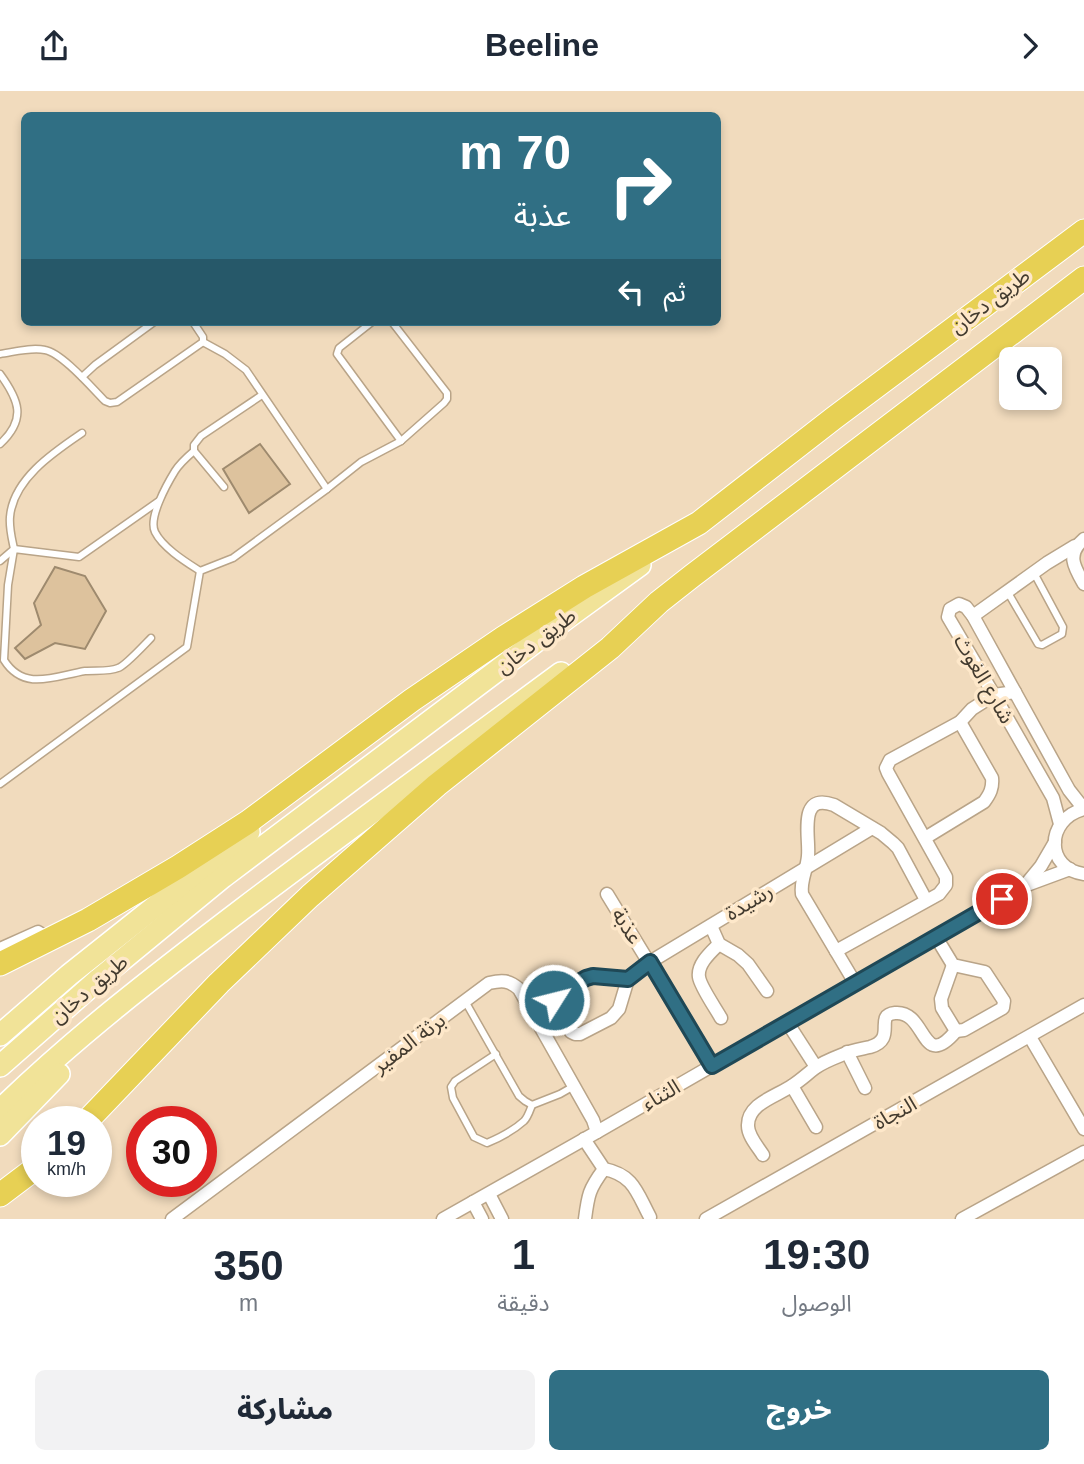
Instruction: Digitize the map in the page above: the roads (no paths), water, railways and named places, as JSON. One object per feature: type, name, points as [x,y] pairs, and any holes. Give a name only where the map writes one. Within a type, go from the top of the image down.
[{"type":"highway","name":"طريق دخان","points":[[699,523],[1084,231]]},
{"type":"highway","name":"طريق دخان","points":[[659,602],[1084,278]]},
{"type":"highway","points":[[0,964],[88,920],[218,842],[412,700],[503,638],[584,587],[699,523]]},
{"type":"highway","points":[[101,1106],[219,983],[310,896],[427,794],[610,648],[659,602]]},
{"type":"highway","points":[[0,1195],[21,1179]]},
{"type":"main road","name":"طريق دخان","points":[[0,1066],[99,979],[223,877],[567,618],[699,523]]},
{"type":"main road","name":"طريق دخان","points":[[0,1110],[82,1034],[147,981],[659,602]]},
{"type":"main road","points":[[0,1035],[69,975],[322,776],[346,749]]},
{"type":"main road","points":[[0,1135],[147,981]]},
{"type":"street","points":[[974,616],[1046,563],[1080,543]]},
{"type":"street","points":[[1080,543],[1073,555],[1075,568],[1084,584]]},
{"type":"street","name":"شارع الغوث","points":[[1060,824],[1053,798],[947,617],[950,609],[959,604],[967,607],[974,616],[1069,790],[1084,809]]},
{"type":"street","points":[[836,951],[942,892],[947,881],[888,773],[887,764],[960,722],[972,709],[994,695],[1015,692]]},
{"type":"street","points":[[925,838],[984,802],[993,786],[992,778],[960,722]]},
{"type":"street","points":[[855,983],[802,894],[801,881],[807,867],[809,850],[807,818],[814,806],[829,803],[888,838],[898,848],[926,900]]},
{"type":"street","points":[[1084,809],[1074,811],[1066,817],[1056,833],[1055,842],[1056,853],[1062,862],[1070,869],[1084,874]]},
{"type":"street","name":"رشيدة","points":[[628,979],[650,962],[873,828]]},
{"type":"street","points":[[1024,886],[1041,866],[1055,842]]},
{"type":"street","points":[[1024,886],[1070,869]]},
{"type":"street","name":"الثناء","points":[[443,1219],[1024,886]]},
{"type":"street","name":"عذبة","points":[[607,894],[712,1066]]},
{"type":"street","points":[[711,926],[719,944],[748,964],[767,991]]},
{"type":"street","points":[[0,949],[38,932],[50,939]]},
{"type":"street","points":[[763,1155],[750,1135],[750,1114],[760,1104],[792,1086],[816,1067],[847,1052],[880,1043],[884,1038],[885,1021],[890,1014],[912,1017],[929,1044],[934,1045],[941,1044],[956,1031],[964,1030],[1003,1008],[1004,1001],[985,972],[953,965],[936,937]]},
{"type":"street","points":[[719,944],[700,968],[699,978],[720,1018]]},
{"type":"street","points":[[953,965],[941,999],[942,1008],[956,1031]]},
{"type":"street","points":[[593,976],[628,979],[619,1009],[611,1018],[580,1034],[571,1032],[554,1000],[556,996],[593,976]]},
{"type":"street","name":"برثة المفير","points":[[172,1219],[489,983],[505,981],[519,989],[593,1120],[597,1132]]},
{"type":"street","name":"النجاة","points":[[706,1219],[1084,1005]]},
{"type":"street","points":[[787,1022],[816,1067]]},
{"type":"street","points":[[1030,1037],[1084,1129]]},
{"type":"street","points":[[847,1052],[865,1088]]},
{"type":"street","points":[[792,1086],[816,1127]]},
{"type":"street","points":[[584,1139],[604,1169],[615,1171],[631,1183],[650,1217]]},
{"type":"street","points":[[962,1219],[1084,1152]]},
{"type":"street","points":[[584,1219],[592,1185],[604,1169]]},
{"type":"street","points":[[489,1193],[502,1219]]},
{"type":"street","points":[[473,1202],[482,1219]]},
{"type":"lane","points":[[82,377],[149,326]]},
{"type":"lane","points":[[195,326],[203,342],[246,370],[327,489]]},
{"type":"lane","points":[[367,326],[339,348],[337,354],[401,441]]},
{"type":"lane","points":[[200,571],[233,558],[361,462],[401,441],[444,403],[447,393],[395,326]]},
{"type":"lane","points":[[0,354],[37,349],[54,352],[105,401],[117,403],[203,342]]},
{"type":"lane","points":[[0,374],[13,391],[18,413],[10,433],[0,444]]},
{"type":"lane","points":[[224,487],[194,451],[194,445],[201,436],[262,395]]},
{"type":"lane","points":[[82,433],[47,457],[23,483],[11,506],[9,518],[14,549],[8,585],[4,660],[17,676],[41,680],[119,668],[151,638]]},
{"type":"lane","points":[[194,451],[175,471],[159,501],[152,525],[155,533],[179,557],[200,571]]},
{"type":"lane","points":[[0,561],[14,549],[79,558],[159,501]]},
{"type":"lane","points":[[0,784],[187,647],[200,571]]},
{"type":"lane","points":[[1007,591],[1038,644],[1042,645],[1062,634],[1063,627],[1034,573]]},
{"type":"lane","points":[[465,1001],[524,1101],[532,1105],[574,1086]]},
{"type":"lane","points":[[496,1054],[455,1081],[451,1087],[453,1098],[474,1137],[487,1143],[497,1139],[524,1121],[532,1105]]}]
